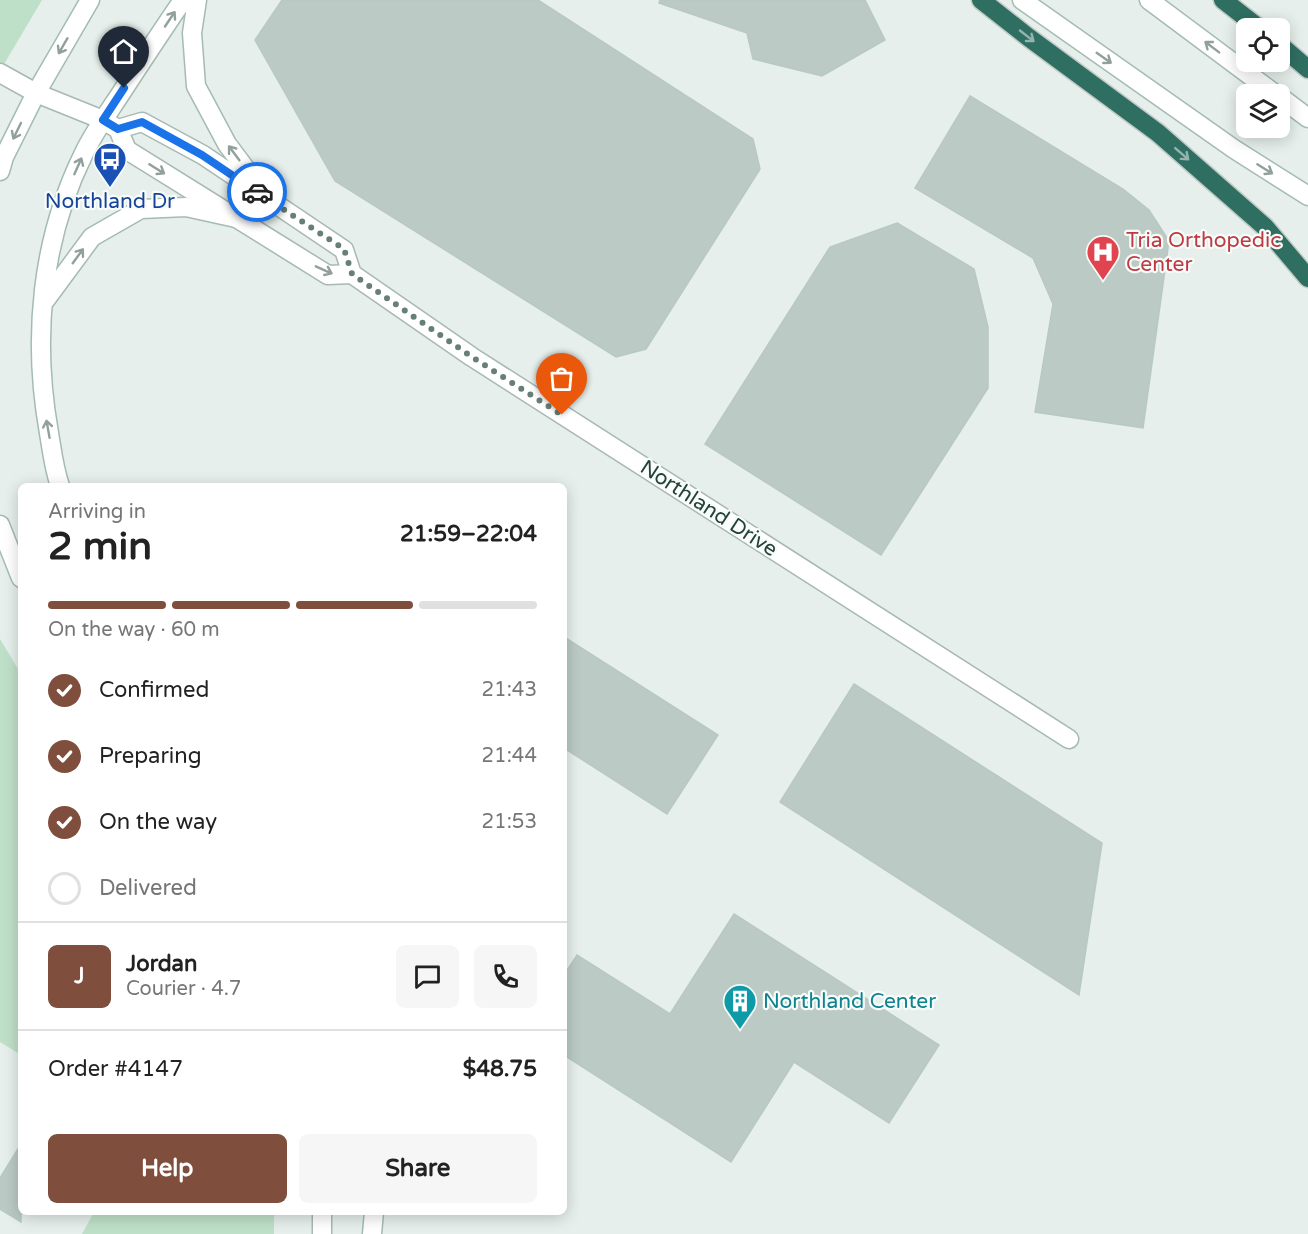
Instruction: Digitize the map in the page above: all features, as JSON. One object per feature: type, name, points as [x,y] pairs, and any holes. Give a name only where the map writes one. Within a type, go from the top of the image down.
[{"type":"highway","points":[[981,0],[1028,38],[1158,133],[1265,227],[1308,278]]},
{"type":"highway","points":[[1223,0],[1246,18]]},
{"type":"highway","points":[[1290,54],[1308,69]]},
{"type":"main road","points":[[0,171],[4,157],[36,93],[90,0]]},
{"type":"main road","points":[[59,483],[44,405],[40,334],[46,264],[68,189],[86,150],[111,125],[183,0]]},
{"type":"main road","points":[[197,0],[192,33],[196,86],[227,144],[269,200]]},
{"type":"main road","points":[[1022,0],[1234,149],[1308,196]]},
{"type":"main road","points":[[1149,0],[1262,84]]},
{"type":"main road","points":[[0,73],[36,93],[111,125],[142,122],[202,155],[344,249],[352,274]]},
{"type":"main road","points":[[1290,105],[1308,117]]},
{"type":"main road","name":"Northland Drive","points":[[111,125],[127,150],[328,274],[352,274],[472,357],[1069,739]]},
{"type":"main road","points":[[43,303],[92,237],[141,209],[186,207],[236,218]]},
{"type":"main road","points":[[0,525],[18,570]]},
{"type":"main road","points":[[321,1234],[322,1215]]},
{"type":"main road","points":[[372,1234],[374,1215]]},
{"type":"green space","points":[[0,0],[42,0],[0,71]]},
{"type":"green space","points":[[0,639],[18,669],[18,1053],[0,1042]]},
{"type":"green space","points":[[92,1215],[274,1215],[274,1234],[82,1234]]},
{"type":"building","points":[[282,0],[538,0],[753,139],[760,169],[646,349],[616,357],[335,181],[255,40]]},
{"type":"building","points":[[660,0],[865,0],[885,40],[822,76],[753,59],[747,33],[659,3]]},
{"type":"building","name":"Tria Orthopedic Center","points":[[970,96],[1123,189],[1149,210],[1169,241],[1143,428],[1035,412],[1053,304],[1033,258],[915,188]]},
{"type":"building","points":[[897,223],[974,269],[988,327],[988,388],[881,555],[705,444],[830,247]]},
{"type":"building","points":[[567,639],[718,735],[667,814],[567,750]]},
{"type":"building","points":[[854,684],[1102,843],[1079,995],[780,802]]},
{"type":"building","name":"Northland Center","points":[[734,914],[939,1045],[889,1123],[794,1062],[731,1162],[567,1057],[567,970],[577,955],[670,1014]]},
{"type":"building","points":[[18,1149],[18,1215],[21,1215],[21,1222],[0,1209],[0,1178]]},
{"type":"way so far","points":[[257,192],[344,249],[352,274],[472,357],[562,415]]},
{"type":"place","name":"Northland Dr","points":[[110,188]]},
{"type":"place","name":"Tria Orthopedic Center","points":[[1103,281]]},
{"type":"place","name":"Northland Center","points":[[740,1030]]},
{"type":"route","points":[[124,88],[103,120],[118,129],[142,122],[202,155],[257,192]]}]
